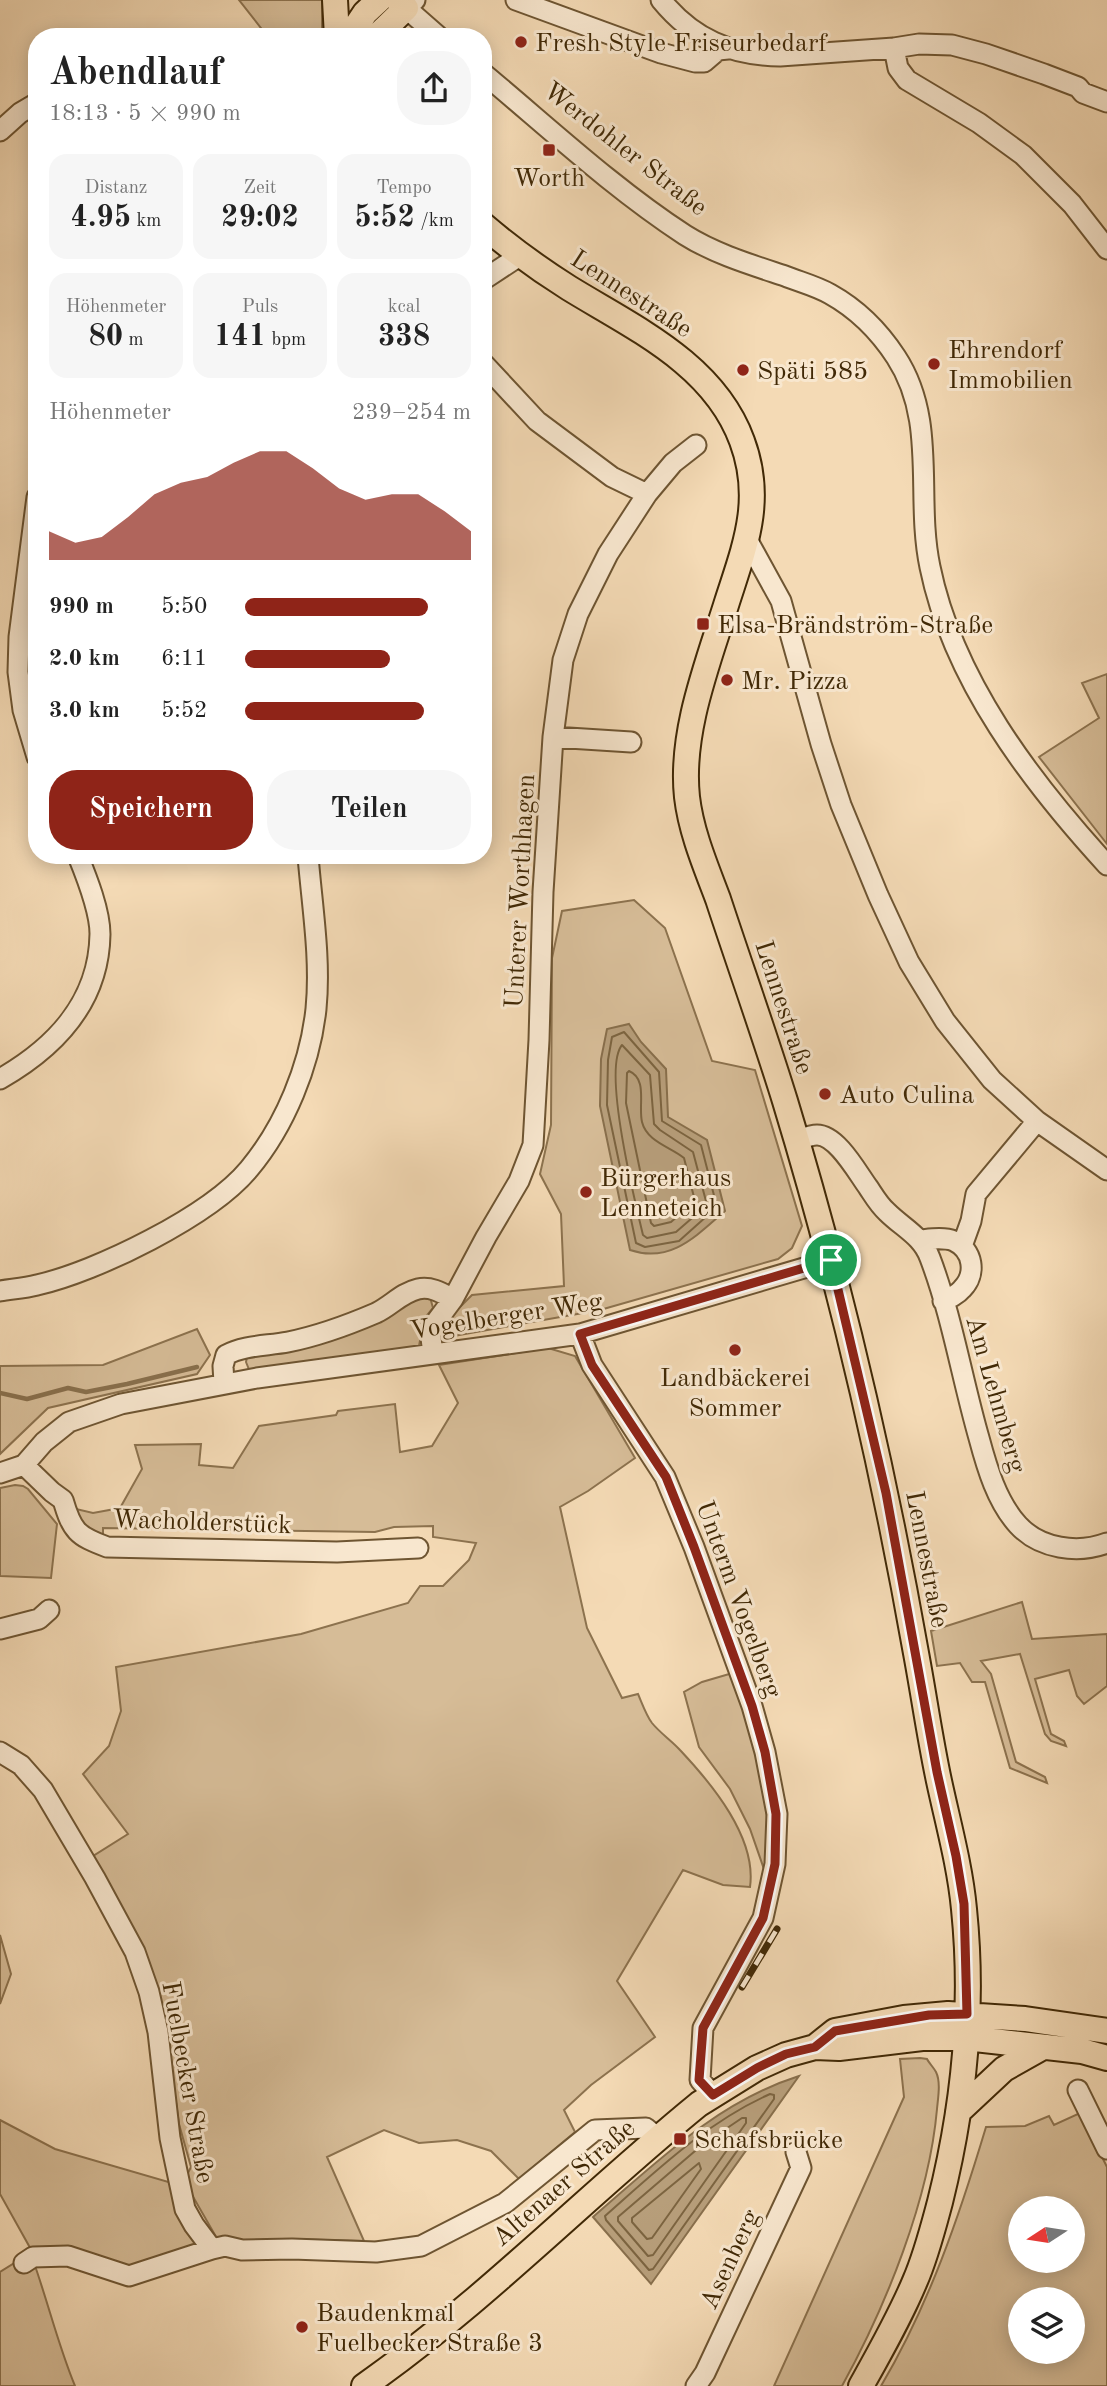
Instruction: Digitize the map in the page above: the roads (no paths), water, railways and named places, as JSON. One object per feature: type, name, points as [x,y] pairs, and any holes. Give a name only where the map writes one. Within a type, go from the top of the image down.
[{"type":"main road","points":[[335,0],[337,28]]},
{"type":"main road","points":[[355,28],[365,13],[379,0]]},
{"type":"main road","points":[[384,28],[406,3]]},
{"type":"main road","name":"Lennestraße","points":[[492,232],[570,288],[636,326],[684,363],[714,390],[740,435],[749,463],[752,506],[748,541],[695,710],[688,752],[687,797],[698,842],[774,1063],[831,1260],[886,1493],[965,1915],[967,2026],[951,2156],[933,2228],[917,2277],[861,2386]]},
{"type":"main road","name":"Altenaer Straße","points":[[365,2386],[419,2346],[658,2138],[713,2095],[786,2054],[815,2047],[835,2031],[929,2015],[1043,2047],[1082,2051],[1107,2058]]},
{"type":"main road","name":"Altenaer Straße","points":[[967,2026],[1025,2019],[1107,2031]]},
{"type":"main road","points":[[958,2112],[1004,2069],[1043,2047]]},
{"type":"street","points":[[516,0],[661,53],[695,62],[704,62],[718,50],[728,49],[780,56],[919,44],[952,45],[986,54],[1078,87],[1083,93],[1107,102]]},
{"type":"street","points":[[661,0],[685,27],[728,49]]},
{"type":"street","points":[[406,3],[430,28]]},
{"type":"street","points":[[894,48],[898,68],[907,80],[979,123],[1023,155],[1072,204],[1107,249]]},
{"type":"street","name":"Werdohler Straße","points":[[492,80],[639,202],[678,230],[726,254],[830,294],[866,320],[884,340],[906,373],[918,407],[923,433],[929,565],[954,647],[974,685],[1021,760],[1107,866]]},
{"type":"street","points":[[0,131],[28,108]]},
{"type":"street","points":[[492,274],[521,255]]},
{"type":"street","points":[[492,373],[537,421],[612,477],[647,494]]},
{"type":"street","name":"Unterer Worthhagen","points":[[433,1354],[430,1330],[453,1298],[519,1181],[533,1145],[543,892],[553,737],[563,660],[578,614],[608,554],[647,494],[673,463],[695,445]]},
{"type":"street","points":[[748,541],[781,601],[841,805],[909,962],[945,1020],[992,1080],[1037,1121],[1107,1170]]},
{"type":"street","points":[[28,567],[19,637],[18,672],[28,727]]},
{"type":"street","points":[[553,737],[631,742]]},
{"type":"street","points":[[0,1079],[33,1058],[57,1035],[79,1010],[95,977],[100,932],[82,864]]},
{"type":"street","points":[[0,1291],[38,1285],[84,1270],[150,1240],[215,1200],[249,1169],[288,1111],[306,1058],[316,1011],[317,969],[309,864]]},
{"type":"street","name":"Am Lehmberg","points":[[943,1301],[962,1290],[971,1272],[969,1256],[962,1246],[971,1221],[975,1194],[1037,1121]]},
{"type":"street","name":"Am Lehmberg","points":[[797,1140],[818,1135],[830,1139],[841,1149],[880,1205],[920,1240],[929,1257],[943,1301],[986,1464],[1006,1509],[1018,1526],[1048,1544],[1081,1550],[1107,1543]]},
{"type":"street","points":[[920,1240],[948,1240],[962,1246]]},
{"type":"street","name":"Vogelberger Weg","points":[[0,1473],[24,1465],[44,1442],[69,1422],[121,1404],[225,1383],[580,1334],[831,1260]]},
{"type":"street","name":"Vogelberger Weg","points":[[225,1383],[223,1366],[226,1356],[236,1349],[290,1341],[337,1328],[379,1311],[403,1294],[421,1288],[433,1289],[453,1298]]},
{"type":"street","name":"Unterm Vogelberg","points":[[580,1334],[592,1365],[666,1477],[752,1706],[765,1752],[774,1801],[775,1864],[763,1918],[703,2028],[699,2080],[713,2095]]},
{"type":"street","name":"Wacholderstück","points":[[24,1465],[63,1500],[70,1525],[85,1539],[107,1547],[337,1552],[418,1548]]},
{"type":"street","points":[[0,1629],[40,1619],[49,1610]]},
{"type":"street","name":"Fuelbecker Straße","points":[[0,1752],[21,1765],[43,1790],[135,1952],[149,1992],[158,2032],[170,2138],[185,2209],[212,2249]]},
{"type":"street","points":[[1078,2090],[1107,2149]]},
{"type":"street","points":[[24,2263],[33,2257],[68,2256],[129,2276],[225,2246],[243,2250],[376,2252],[421,2246],[505,2203],[595,2130],[646,2128],[658,2138]]},
{"type":"street","name":"Asenberg","points":[[696,2386],[705,2373],[801,2168],[796,2152]]},
{"type":"water","points":[[629,1024],[641,1042],[666,1069],[668,1117],[707,1140],[725,1211],[682,1245],[658,1253],[630,1250],[600,1106],[601,1059],[607,1029]]},
{"type":"water","points":[[799,2076],[651,2284],[593,2217],[665,2155],[715,2118],[769,2087]]},
{"type":"waterway","points":[[0,1393],[27,1399],[68,1388],[86,1392],[197,1367]]},
{"type":"railway","points":[[742,1987],[777,1929]]},
{"type":"place","name":"Fresh Style Friseurbedarf","points":[[521,42]]},
{"type":"place","name":"Worth","points":[[549,150]]},
{"type":"place","name":"Ehrendorf Immobilien","points":[[934,364]]},
{"type":"place","name":"Späti 585","points":[[743,370]]},
{"type":"place","name":"Elsa-Brändström-Straße","points":[[703,624]]},
{"type":"place","name":"Mr. Pizza","points":[[727,680]]},
{"type":"place","name":"Auto Culina","points":[[825,1094]]},
{"type":"place","name":"Bürgerhaus Lenneteich","points":[[586,1192]]},
{"type":"place","name":"Landbäckerei Sommer","points":[[735,1350]]},
{"type":"place","name":"Schafsbrücke","points":[[680,2139]]},
{"type":"place","name":"Baudenkmal Fuelbecker Straße 3","points":[[302,2327]]}]
